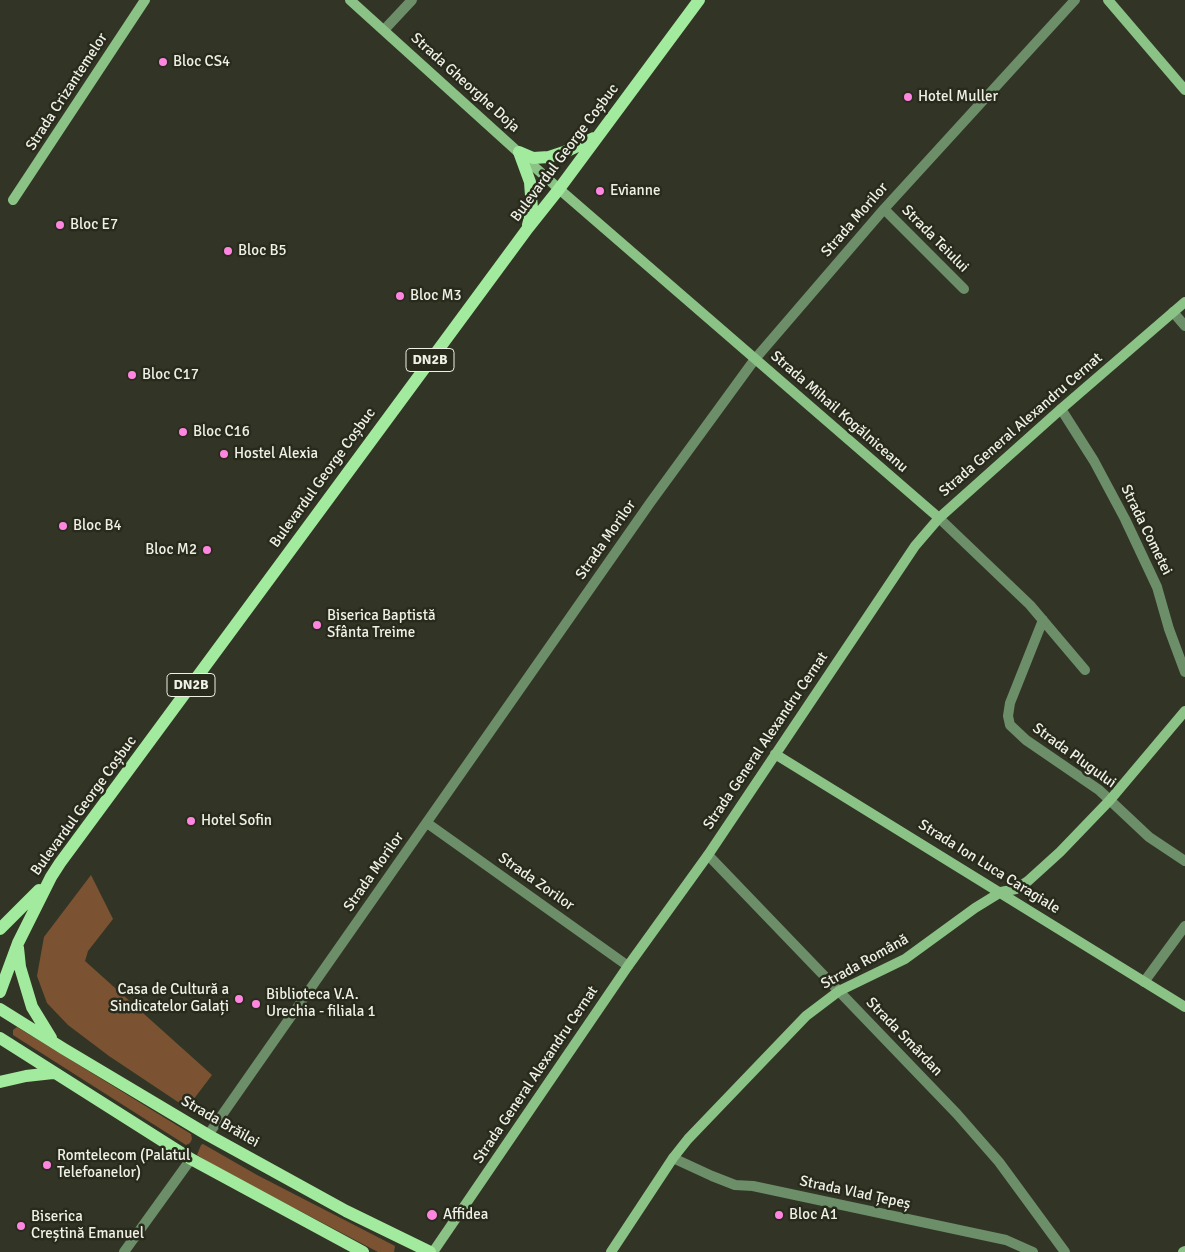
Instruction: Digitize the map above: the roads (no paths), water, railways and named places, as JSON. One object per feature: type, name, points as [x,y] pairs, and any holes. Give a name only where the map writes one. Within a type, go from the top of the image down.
[{"type":"main road","name":"Bulevardul George Coșbuc","points":[[0,992],[18,943],[50,877],[528,228],[699,0]]},
{"type":"main road","points":[[518,152],[533,158],[549,157],[581,145],[599,135]]},
{"type":"main road","points":[[518,152],[530,182],[532,209],[528,228]]},
{"type":"main road","name":"DN2B","points":[[0,929],[50,877]]},
{"type":"main road","points":[[18,943],[20,967],[32,1007],[50,1037],[64,1049]]},
{"type":"main road","name":"Strada Brăilei","points":[[0,1009],[208,1135],[346,1211],[431,1252]]},
{"type":"main road","points":[[0,1038],[191,1159],[364,1252]]},
{"type":"main road","points":[[0,1082],[26,1076],[53,1073]]},
{"type":"street","name":"Strada Crizantemelor","points":[[13,200],[145,0]]},
{"type":"street","name":"Strada Gheorghe Doja","points":[[350,0],[559,189]]},
{"type":"street","points":[[384,30],[412,0]]},
{"type":"street","name":"Strada Morilor","points":[[208,1135],[650,503],[755,359],[884,209],[1075,0]]},
{"type":"street","points":[[1108,0],[1185,90]]},
{"type":"street","name":"Strada Mihail Kogălniceanu","points":[[559,189],[939,518],[1030,605],[1085,670]]},
{"type":"street","name":"Strada Teiului","points":[[884,209],[964,289]]},
{"type":"street","name":"Strada General Alexandru Cernat","points":[[431,1252],[628,966],[708,855],[915,546],[939,518],[1185,302]]},
{"type":"street","points":[[1173,312],[1185,326]]},
{"type":"street","name":"Strada Cometei","points":[[1061,409],[1094,461],[1129,527],[1157,587],[1169,629],[1185,672]]},
{"type":"street","name":"Strada Plugului","points":[[1044,620],[1010,703],[1008,716],[1010,725],[1021,737],[1110,800],[1149,837],[1185,861]]},
{"type":"street","name":"Strada Română","points":[[611,1252],[673,1158],[688,1139],[813,1010],[839,991],[905,959],[975,908],[1001,892],[1016,889],[1028,881],[1060,852],[1110,800],[1185,711]]},
{"type":"street","name":"Strada Ion Luca Caragiale","points":[[775,754],[1185,1007]]},
{"type":"street","name":"Strada Zorilor","points":[[427,824],[628,966]]},
{"type":"street","name":"Strada Smârdan","points":[[708,855],[963,1121],[999,1162],[1065,1252]]},
{"type":"street","points":[[1144,982],[1185,926]]},
{"type":"street","name":"Strada Vlad Țepeș","points":[[673,1158],[735,1185],[753,1186],[1006,1240],[1033,1252]]},
{"type":"street","points":[[124,1252],[191,1159]]},
{"type":"place","name":"Bloc CS4","points":[[163,62]]},
{"type":"place","name":"Hotel Muller","points":[[908,97]]},
{"type":"place","name":"Evianne","points":[[600,191]]},
{"type":"place","name":"Bloc E7","points":[[60,225]]},
{"type":"place","name":"Bloc B5","points":[[228,251]]},
{"type":"place","name":"Bloc M3","points":[[400,296]]},
{"type":"place","name":"Bloc C17","points":[[132,375]]},
{"type":"place","name":"Bloc C16","points":[[183,432]]},
{"type":"place","name":"Hostel Alexia","points":[[224,454]]},
{"type":"place","name":"Bloc B4","points":[[63,526]]},
{"type":"place","name":"Bloc M2","points":[[207,550]]},
{"type":"place","name":"Biserica Baptistă Sfânta Treime","points":[[317,625]]},
{"type":"place","name":"Hotel Sofin","points":[[191,821]]},
{"type":"place","name":"Casa de Cultură a Sindicatelor Galați","points":[[239,999]]},
{"type":"place","name":"Biblioteca V.A. Urechia - filiala 1","points":[[256,1004]]},
{"type":"place","name":"Romtelecom (Palatul Telefoanelor)","points":[[47,1165]]},
{"type":"place","name":"Affidea","points":[[432,1215]]},
{"type":"place","name":"Bloc A1","points":[[779,1215]]},
{"type":"place","name":"Biserica Creștină Emanuel","points":[[21,1226]]}]
